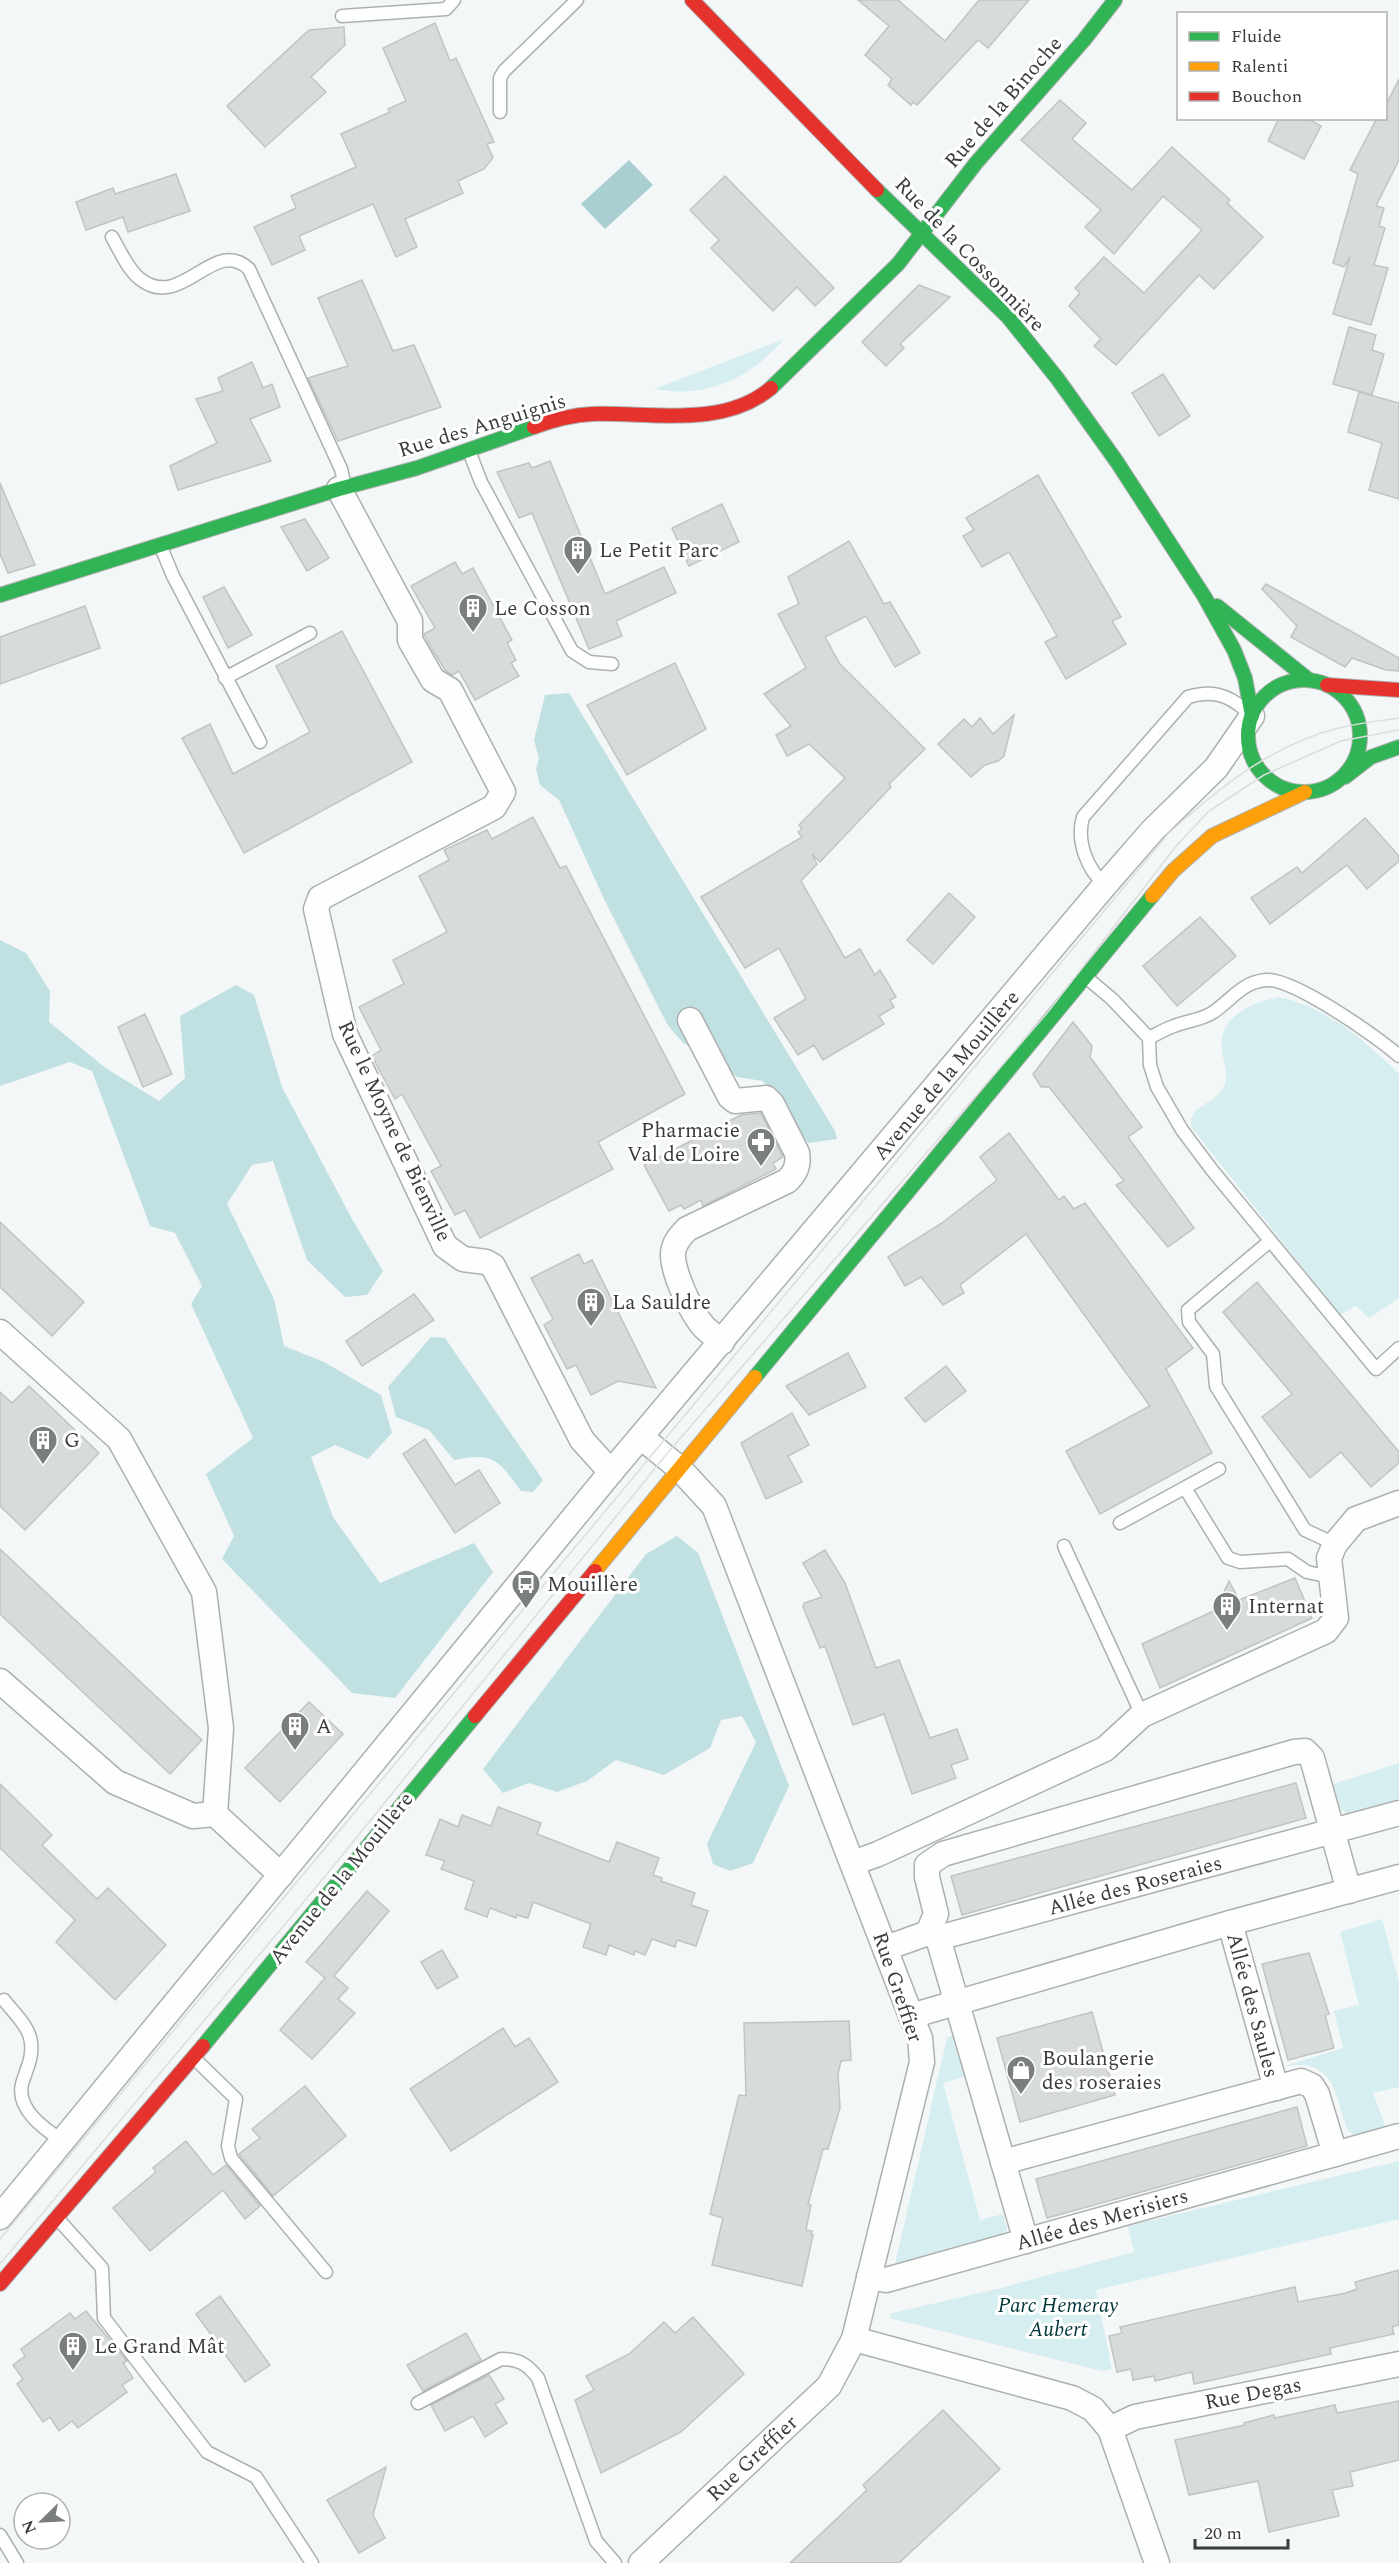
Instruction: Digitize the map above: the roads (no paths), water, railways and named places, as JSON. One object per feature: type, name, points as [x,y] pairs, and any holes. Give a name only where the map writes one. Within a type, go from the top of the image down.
[{"type":"street","name":"Rue de la Cossonnière","points":[[692,0],[881,194],[1008,317],[1057,378],[1117,462],[1204,596],[1245,678],[1252,716]]},
{"type":"street","name":"Rue de la Binoche","points":[[922,232],[976,163],[1084,40],[1115,0]]},
{"type":"street","name":"Rue des Anguignis","points":[[0,595],[342,488],[417,468],[563,417],[592,414],[690,415],[712,413],[746,403],[768,391],[784,376],[898,264],[922,232]]},
{"type":"street","name":"Rue le Moyne de Bienville","points":[[342,488],[410,621],[410,640],[433,680],[450,690],[503,792],[495,807],[320,898],[316,909],[345,1034],[445,1246],[463,1259],[486,1262],[493,1266],[582,1440],[611,1472]]},
{"type":"street","name":"Rue de la Cossonnière","points":[[1204,596],[1309,680]]},
{"type":"street","points":[[1399,690],[1327,685],[1309,680],[1291,681],[1274,689],[1261,700],[1252,716],[1248,732],[1250,748],[1259,770],[1276,785],[1291,791],[1305,792],[1324,789],[1371,758],[1399,747]]},
{"type":"street","points":[[1327,685],[1349,701],[1360,728],[1358,752],[1351,767],[1341,779]]},
{"type":"street","name":"Avenue de la Mouillère","points":[[0,2217],[611,1472],[1105,885],[1152,831],[1216,768],[1252,716]]},
{"type":"street","name":"Avenue de la Mouillère","points":[[0,2284],[193,2058],[1173,871],[1212,836],[1305,792]]},
{"type":"street","points":[[690,1020],[730,1097],[735,1101],[766,1098],[772,1104],[797,1153],[798,1161],[794,1175],[787,1181],[687,1229],[678,1238],[673,1251],[674,1264],[692,1310],[704,1328],[722,1342]]},
{"type":"street","points":[[0,1332],[119,1439],[204,1592],[221,1728],[215,1814]]},
{"type":"street","points":[[641,1437],[679,1468]]},
{"type":"street","name":"Rue Greffier","points":[[641,2563],[829,2386],[854,2338],[922,2062],[920,2038],[714,1506],[679,1468]]},
{"type":"street","points":[[853,1863],[878,1854],[1105,1749],[1142,1715],[1326,1631],[1336,1618],[1329,1558],[1335,1544],[1356,1519],[1399,1503]]},
{"type":"street","points":[[0,1681],[115,1782],[193,1816],[215,1814],[281,1875]]},
{"type":"street","points":[[1026,2241],[956,2002],[933,1936],[936,1914],[927,1877],[927,1865],[943,1854],[1294,1752],[1305,1751],[1312,1758],[1349,1891]]},
{"type":"street","name":"Allée des Roseraies","points":[[886,1948],[1399,1813]]},
{"type":"street","points":[[911,2016],[1230,1923],[1399,1877]]},
{"type":"street","name":"Allée des Saules","points":[[1230,1923],[1276,2088]]},
{"type":"street","points":[[1003,2162],[1301,2081],[1312,2086],[1317,2094],[1335,2154]]},
{"type":"street","name":"Allée des Merisiers","points":[[870,2277],[886,2280],[1399,2136]]},
{"type":"street","points":[[854,2338],[1072,2398],[1093,2409],[1110,2429],[1157,2563]]},
{"type":"street","name":"Rue Degas","points":[[1110,2429],[1135,2417],[1399,2364]]},
{"type":"lane","points":[[342,16],[446,9],[454,0]]},
{"type":"lane","points":[[500,112],[500,78],[504,71],[577,0]]},
{"type":"lane","points":[[112,237],[140,279],[154,285],[169,287],[184,283],[218,261],[230,258],[242,262],[249,269],[340,469],[342,488]]},
{"type":"lane","points":[[468,450],[481,482],[572,651],[588,662],[612,664]]},
{"type":"lane","points":[[161,546],[173,576],[260,742]]},
{"type":"lane","points":[[225,678],[310,633]]},
{"type":"lane","points":[[1105,885],[1088,866],[1080,828],[1083,817],[1188,697],[1205,692],[1231,698],[1252,716]]},
{"type":"lane","points":[[1086,977],[1112,999],[1149,1038],[1150,1065],[1157,1088],[1182,1130],[1376,1369],[1399,1348]]},
{"type":"lane","points":[[1149,1038],[1173,1026],[1203,1018],[1214,1012],[1244,986],[1266,980],[1285,983],[1383,1041],[1399,1056]]},
{"type":"lane","points":[[1270,1241],[1188,1310],[1189,1322],[1213,1354],[1216,1386],[1305,1530],[1335,1544]]},
{"type":"lane","points":[[1120,1523],[1219,1469]]},
{"type":"lane","points":[[1185,1488],[1228,1558],[1240,1562],[1288,1559],[1307,1572],[1331,1577]]},
{"type":"lane","points":[[1064,1546],[1142,1715]]},
{"type":"lane","points":[[4,2000],[27,2030],[32,2041],[31,2058],[22,2085],[21,2097],[33,2118],[63,2141]]},
{"type":"lane","points":[[193,2058],[236,2099],[228,2146],[231,2158],[326,2272]]},
{"type":"lane","points":[[57,2218],[102,2268],[104,2318],[207,2452],[256,2477],[312,2563]]},
{"type":"lane","points":[[418,2403],[501,2359],[516,2359],[527,2365],[538,2378],[596,2541],[615,2563]]},
{"type":"lane","points":[[0,2535],[17,2563]]},
{"type":"tram line","points":[[0,2239],[1168,834],[1226,785],[1291,745],[1339,728],[1399,718]]},
{"type":"tram line","points":[[0,2264],[327,1874],[665,1456],[1048,1012],[1177,845],[1209,811],[1264,775],[1341,741],[1399,730]]},
{"type":"place","name":"Le Petit Parc","points":[[578,576]]},
{"type":"place","name":"Le Cosson","points":[[473,634]]},
{"type":"place","name":"Pharmacie Val de Loire","points":[[761,1168]]},
{"type":"place","name":"La Sauldre","points":[[591,1328]]},
{"type":"place","name":"G","points":[[43,1466]]},
{"type":"place","name":"Mouillère","points":[[526,1610]]},
{"type":"place","name":"Internat","points":[[1227,1632]]},
{"type":"place","name":"A","points":[[295,1752]]},
{"type":"place","name":"Boulangerie des roseraies","points":[[1021,2096]]},
{"type":"place","name":"Le Grand Mât","points":[[73,2372]]},
{"type":"park label","name":"Parc Hemeray Aubert","points":[[1058,2317]]}]
